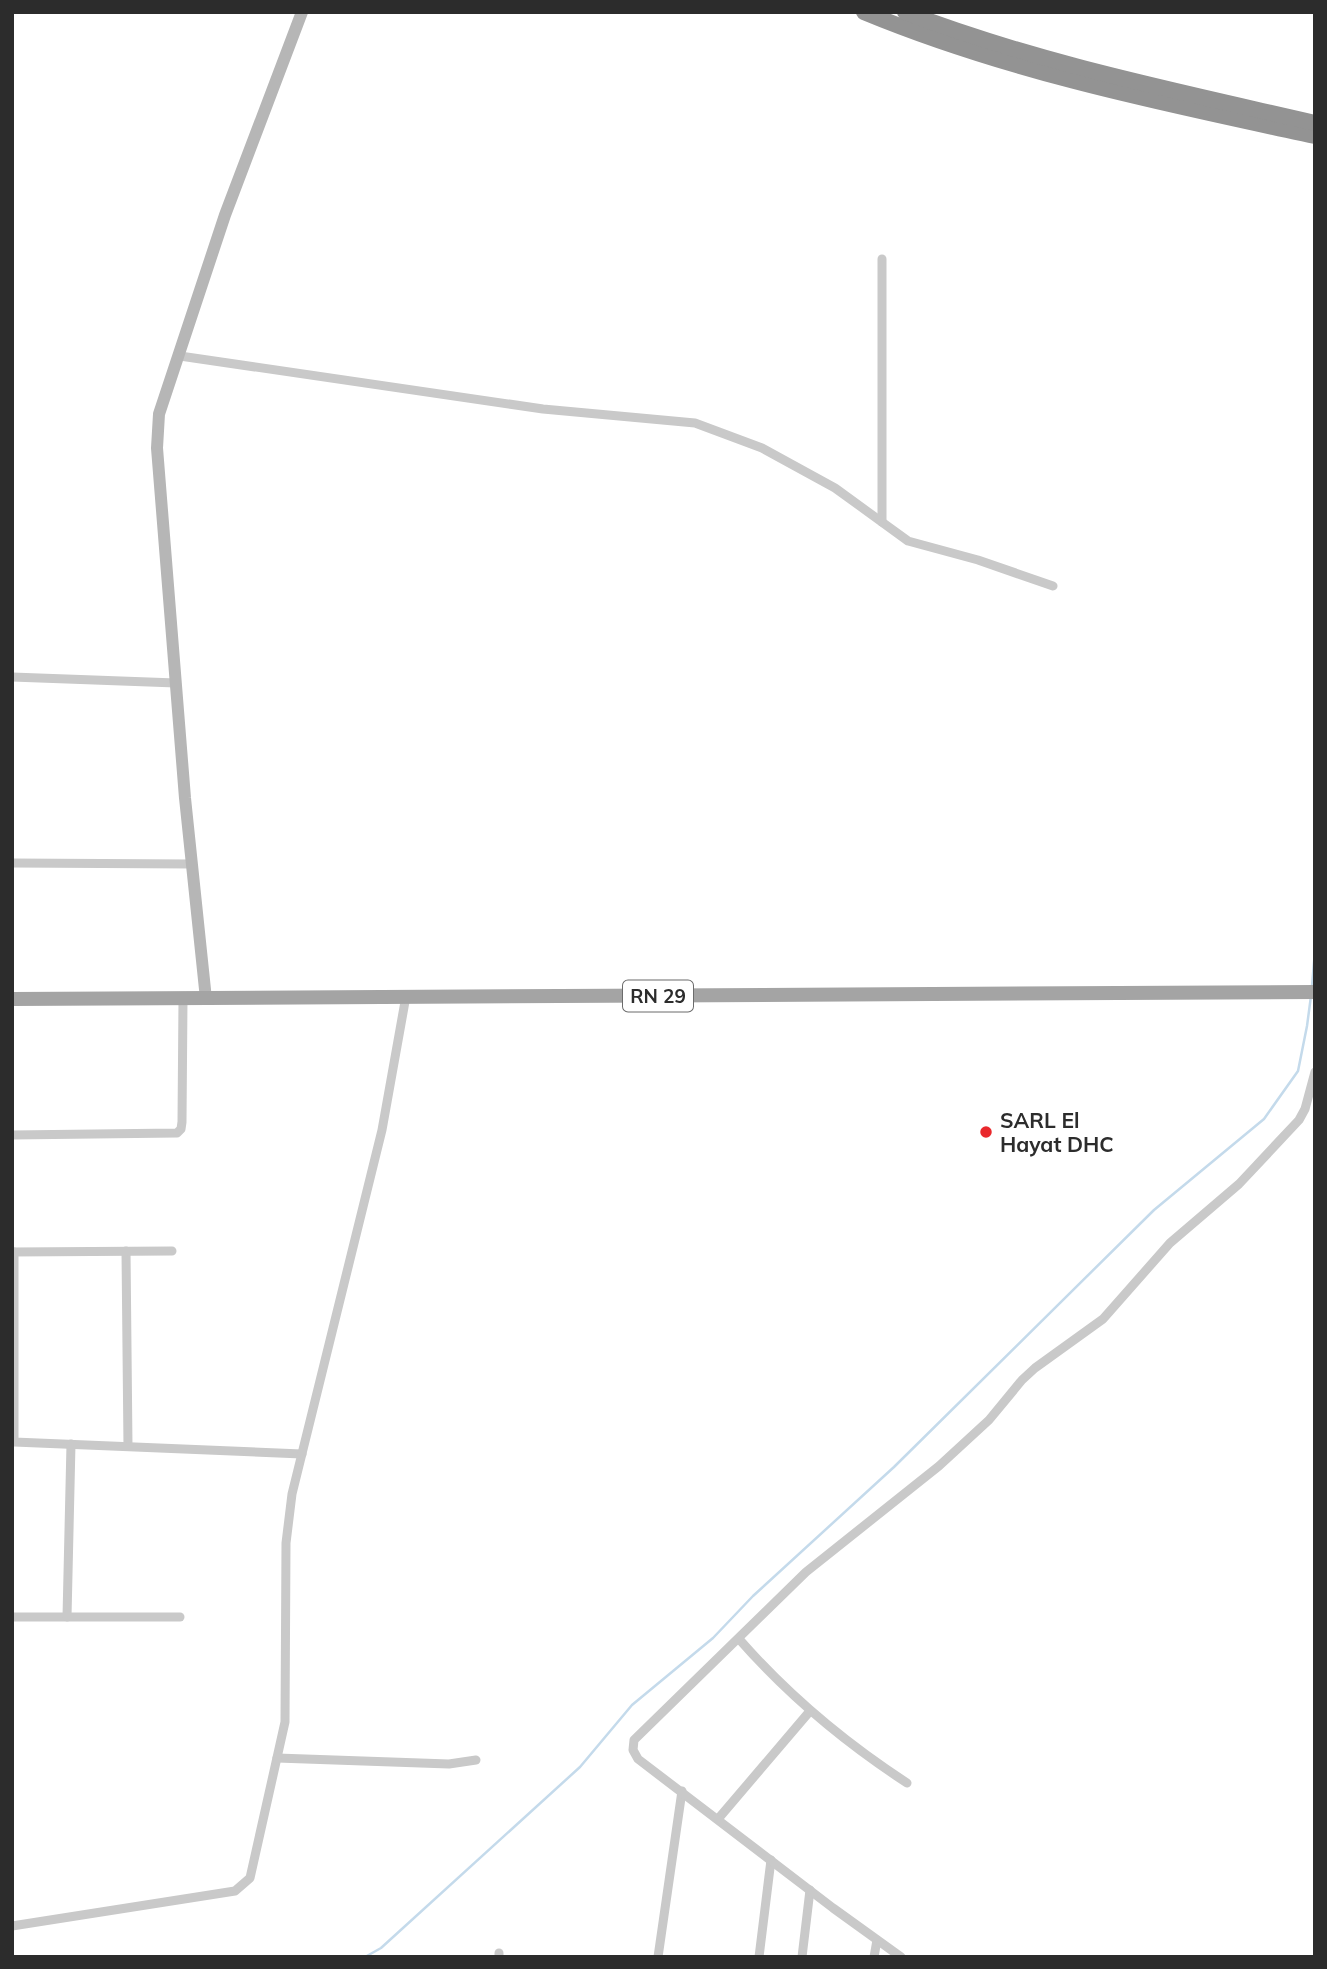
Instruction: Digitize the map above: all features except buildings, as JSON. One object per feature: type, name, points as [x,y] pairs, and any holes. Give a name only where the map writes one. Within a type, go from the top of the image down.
[{"type":"highway","points":[[864,12],[948,44],[1068,80],[1315,136]]},
{"type":"highway","points":[[905,12],[952,30],[1073,66],[1315,123]]},
{"type":"main road","points":[[206,999],[157,449],[159,414],[225,215],[302,12]]},
{"type":"main road","name":"RN 29","points":[[12,999],[1310,993]]},
{"type":"street","points":[[882,259],[882,522]]},
{"type":"street","points":[[180,356],[543,410],[695,423],[762,448],[835,488],[908,541],[978,560],[1053,586]]},
{"type":"street","points":[[12,677],[176,682]]},
{"type":"street","points":[[12,863],[192,864]]},
{"type":"street","points":[[12,1926],[234,1891],[250,1878],[285,1722],[286,1543],[292,1494],[379,1143],[406,996]]},
{"type":"street","points":[[12,1135],[177,1133],[182,1122],[183,999]]},
{"type":"street","points":[[901,1957],[638,1759],[633,1743],[806,1572],[883,1513],[956,1451],[989,1420],[1035,1368],[1091,1329],[1115,1307],[1170,1243],[1240,1184],[1299,1120],[1305,1109],[1315,1072]]},
{"type":"street","points":[[126,1251],[128,1446]]},
{"type":"street","points":[[172,1251],[13,1252],[14,1442],[302,1454]]},
{"type":"street","points":[[67,1617],[71,1444]]},
{"type":"street","points":[[12,1618],[180,1617]]},
{"type":"street","points":[[739,1639],[810,1711],[867,1756],[907,1783]]},
{"type":"street","points":[[718,1819],[810,1711]]},
{"type":"street","points":[[277,1758],[449,1764],[476,1760]]},
{"type":"street","points":[[658,1957],[681,1791]]},
{"type":"street","points":[[759,1957],[771,1860]]},
{"type":"street","points":[[802,1957],[810,1890]]},
{"type":"street","points":[[874,1957],[877,1940]]},
{"type":"waterway","points":[[1312,986],[1315,950]]},
{"type":"waterway","points":[[365,1957],[381,1948],[580,1767],[632,1705],[713,1638],[753,1596],[894,1467],[1154,1210],[1264,1119],[1298,1071],[1311,996]]},
{"type":"place","name":"SARL El Hayat DHC","points":[[986,1132]]}]
